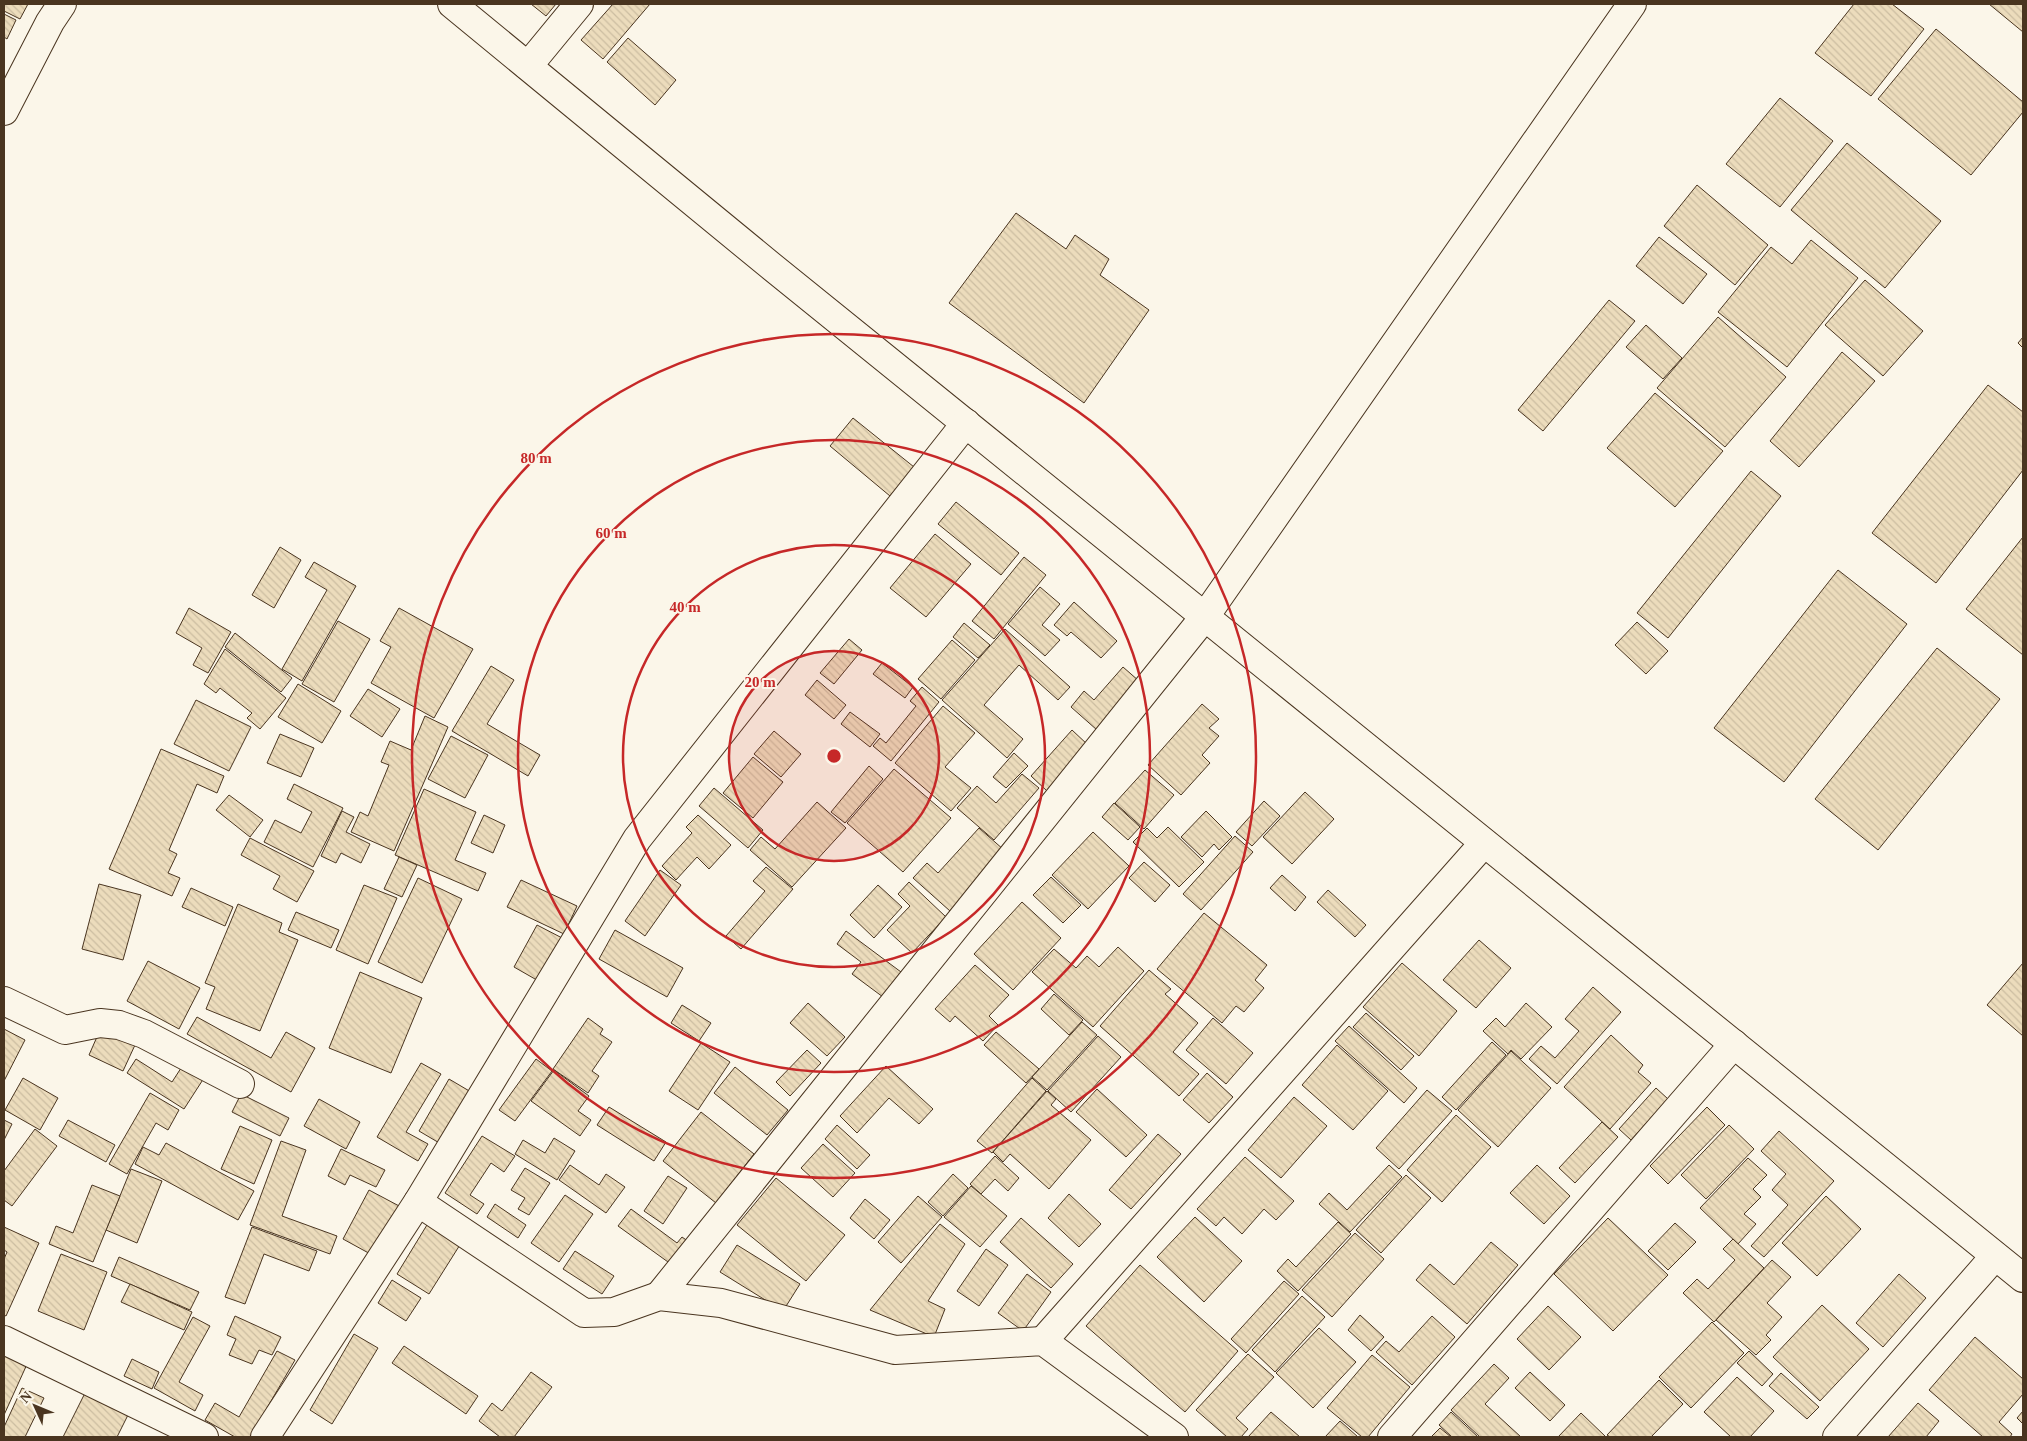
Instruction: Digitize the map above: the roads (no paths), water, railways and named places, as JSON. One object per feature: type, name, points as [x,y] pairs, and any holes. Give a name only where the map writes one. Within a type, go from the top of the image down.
[{"type":"street","points":[[4,111],[50,22],[62,4]]},
{"type":"street","points":[[452,4],[966,423],[2023,1278]]},
{"type":"street","points":[[528,66],[579,4]]},
{"type":"street","points":[[659,1296],[1206,616],[1632,4]]},
{"type":"street","points":[[265,1437],[418,1202],[637,839],[966,423]]},
{"type":"street","points":[[1043,1341],[1484,843]]},
{"type":"street","points":[[4,1001],[65,1030],[100,1023],[119,1025],[144,1034],[240,1084]]},
{"type":"street","points":[[1392,1437],[1734,1044]]},
{"type":"street","points":[[418,1202],[584,1313],[614,1312],[659,1296],[720,1303],[895,1350],[1043,1341],[1174,1437]]},
{"type":"street","points":[[1837,1437],[1995,1256]]},
{"type":"street","points":[[4,1340],[204,1437]]}]
